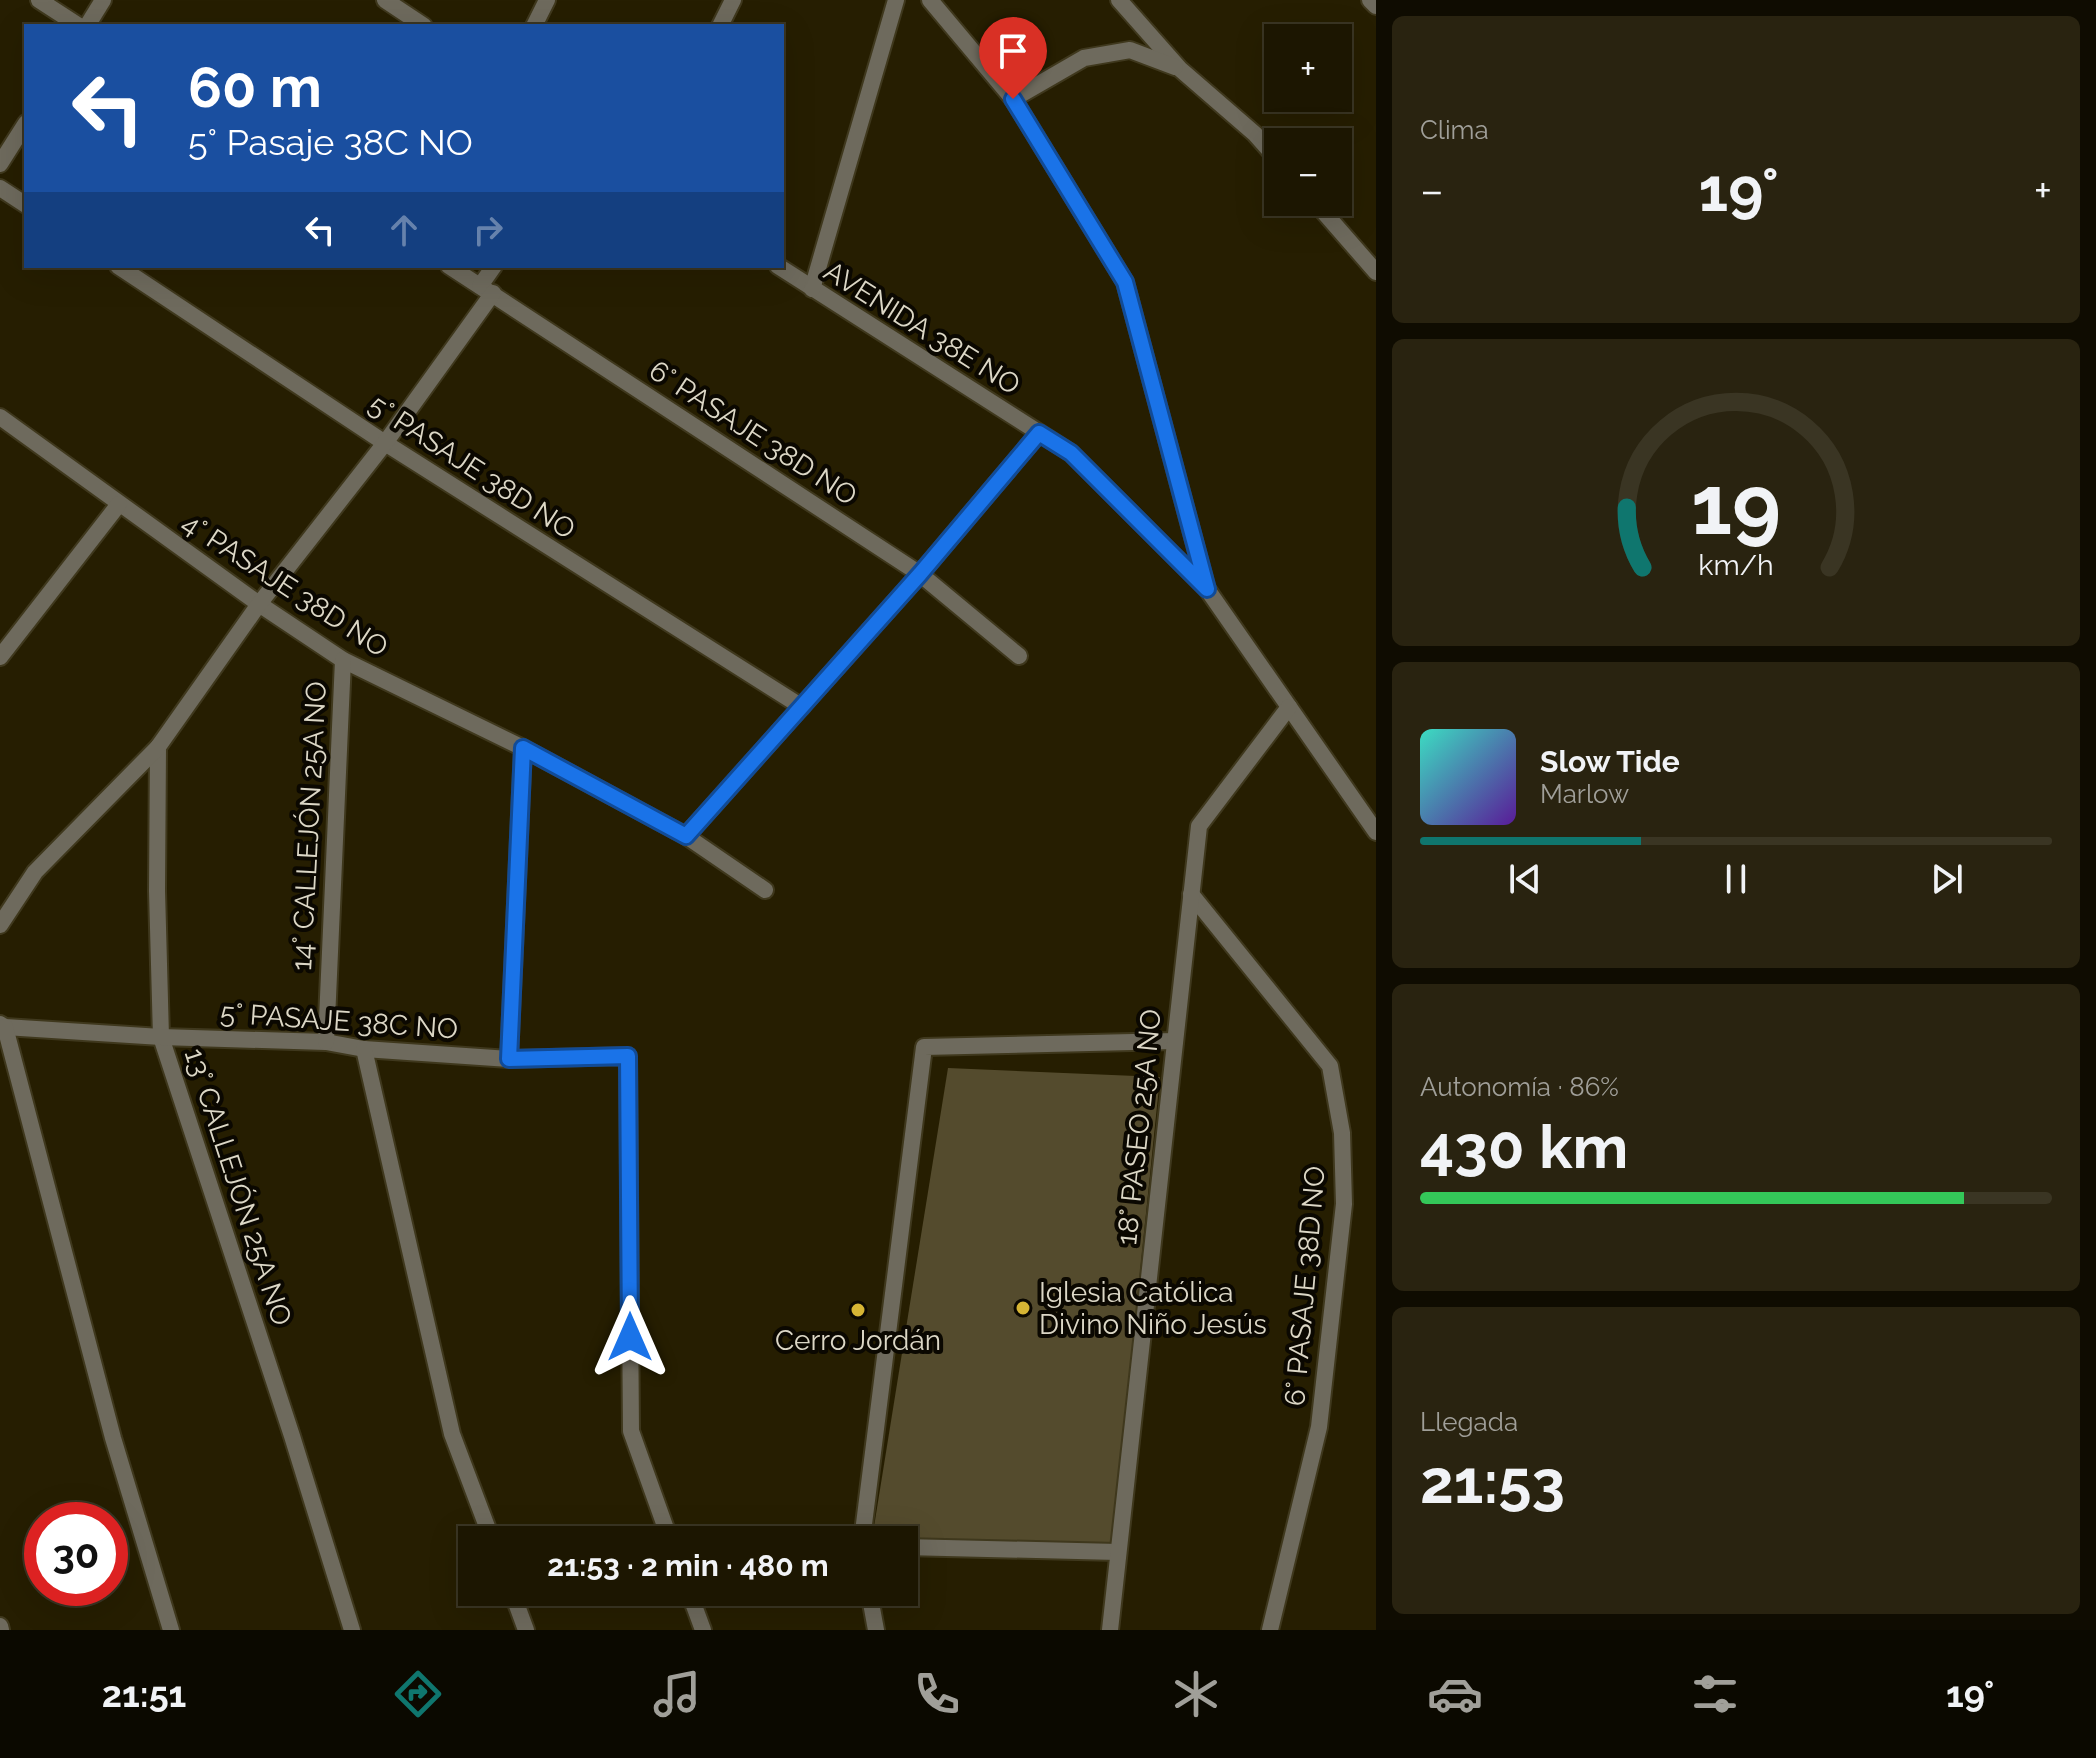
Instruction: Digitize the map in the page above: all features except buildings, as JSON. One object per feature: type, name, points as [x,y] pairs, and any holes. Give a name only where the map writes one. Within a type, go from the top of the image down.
[{"type":"street","points":[[39,0],[76,24]]},
{"type":"street","points":[[88,24],[103,0]]},
{"type":"street","points":[[385,0],[421,24]]},
{"type":"street","points":[[535,24],[547,0]]},
{"type":"street","points":[[721,24],[733,0]]},
{"type":"street","points":[[812,289],[896,0]]},
{"type":"street","points":[[930,0],[1013,99],[1125,282],[1207,589],[1376,832]]},
{"type":"street","points":[[1119,0],[1180,69],[1264,144]]},
{"type":"street","points":[[1370,0],[1376,6]]},
{"type":"street","points":[[1013,99],[1084,58],[1130,50],[1180,69]]},
{"type":"street","points":[[0,164],[24,126]]},
{"type":"street","points":[[0,188],[24,204]]},
{"type":"street","points":[[1327,216],[1376,272]]},
{"type":"street","name":"5° PASAJE 38D NO","points":[[121,268],[385,443],[802,707]]},
{"type":"street","name":"6° PASAJE 38D NO","points":[[452,268],[920,574],[1019,656]]},
{"type":"street","points":[[0,925],[35,872],[158,747],[259,604],[385,443],[486,289],[493,268]]},
{"type":"street","name":"AVENIDA 38E NO","points":[[781,268],[1071,453],[1207,589]]},
{"type":"street","name":"4° PASAJE 38D NO","points":[[0,417],[259,604],[343,660],[523,748],[686,836],[765,890]]},
{"type":"street","points":[[686,836],[920,574],[1039,433]]},
{"type":"street","points":[[0,657],[119,504]]},
{"type":"street","name":"14° CALLEJÓN 25A NO","points":[[326,1042],[343,660]]},
{"type":"street","name":"18° PASEO 25A NO","points":[[1110,1630],[1199,826],[1289,707]]},
{"type":"street","name":"13° CALLEJÓN 25A NO","points":[[158,747],[157,891],[161,1037],[352,1630]]},
{"type":"street","points":[[509,1059],[523,748]]},
{"type":"street","name":"6° PASAJE 38D NO","points":[[1191,894],[1330,1066],[1342,1133],[1344,1204],[1319,1427],[1270,1630]]},
{"type":"street","points":[[3,1026],[113,1438],[171,1630]]},
{"type":"street","name":"5° PASAJE 38C NO","points":[[3,1026],[161,1037],[326,1042],[364,1049],[509,1059],[628,1056],[631,1431],[665,1526]]},
{"type":"street","points":[[864,1526],[924,1047],[1175,1041]]},
{"type":"street","points":[[364,1049],[452,1434],[487,1526]]},
{"type":"street","points":[[918,1547],[1118,1552]]},
{"type":"street","points":[[517,1606],[526,1630]]},
{"type":"street","points":[[694,1606],[703,1630]]},
{"type":"street","points":[[872,1606],[876,1630]]},
{"type":"place","name":"Iglesia Católica Divino Niño Jesús","points":[[1023,1308]]},
{"type":"place","name":"Cerro Jordán","points":[[858,1310]]},
{"type":"route","points":[[630,1337],[628,1056],[509,1059],[523,748],[686,836],[920,574],[1039,433],[1071,453],[1207,589],[1125,282],[1013,99]]}]
